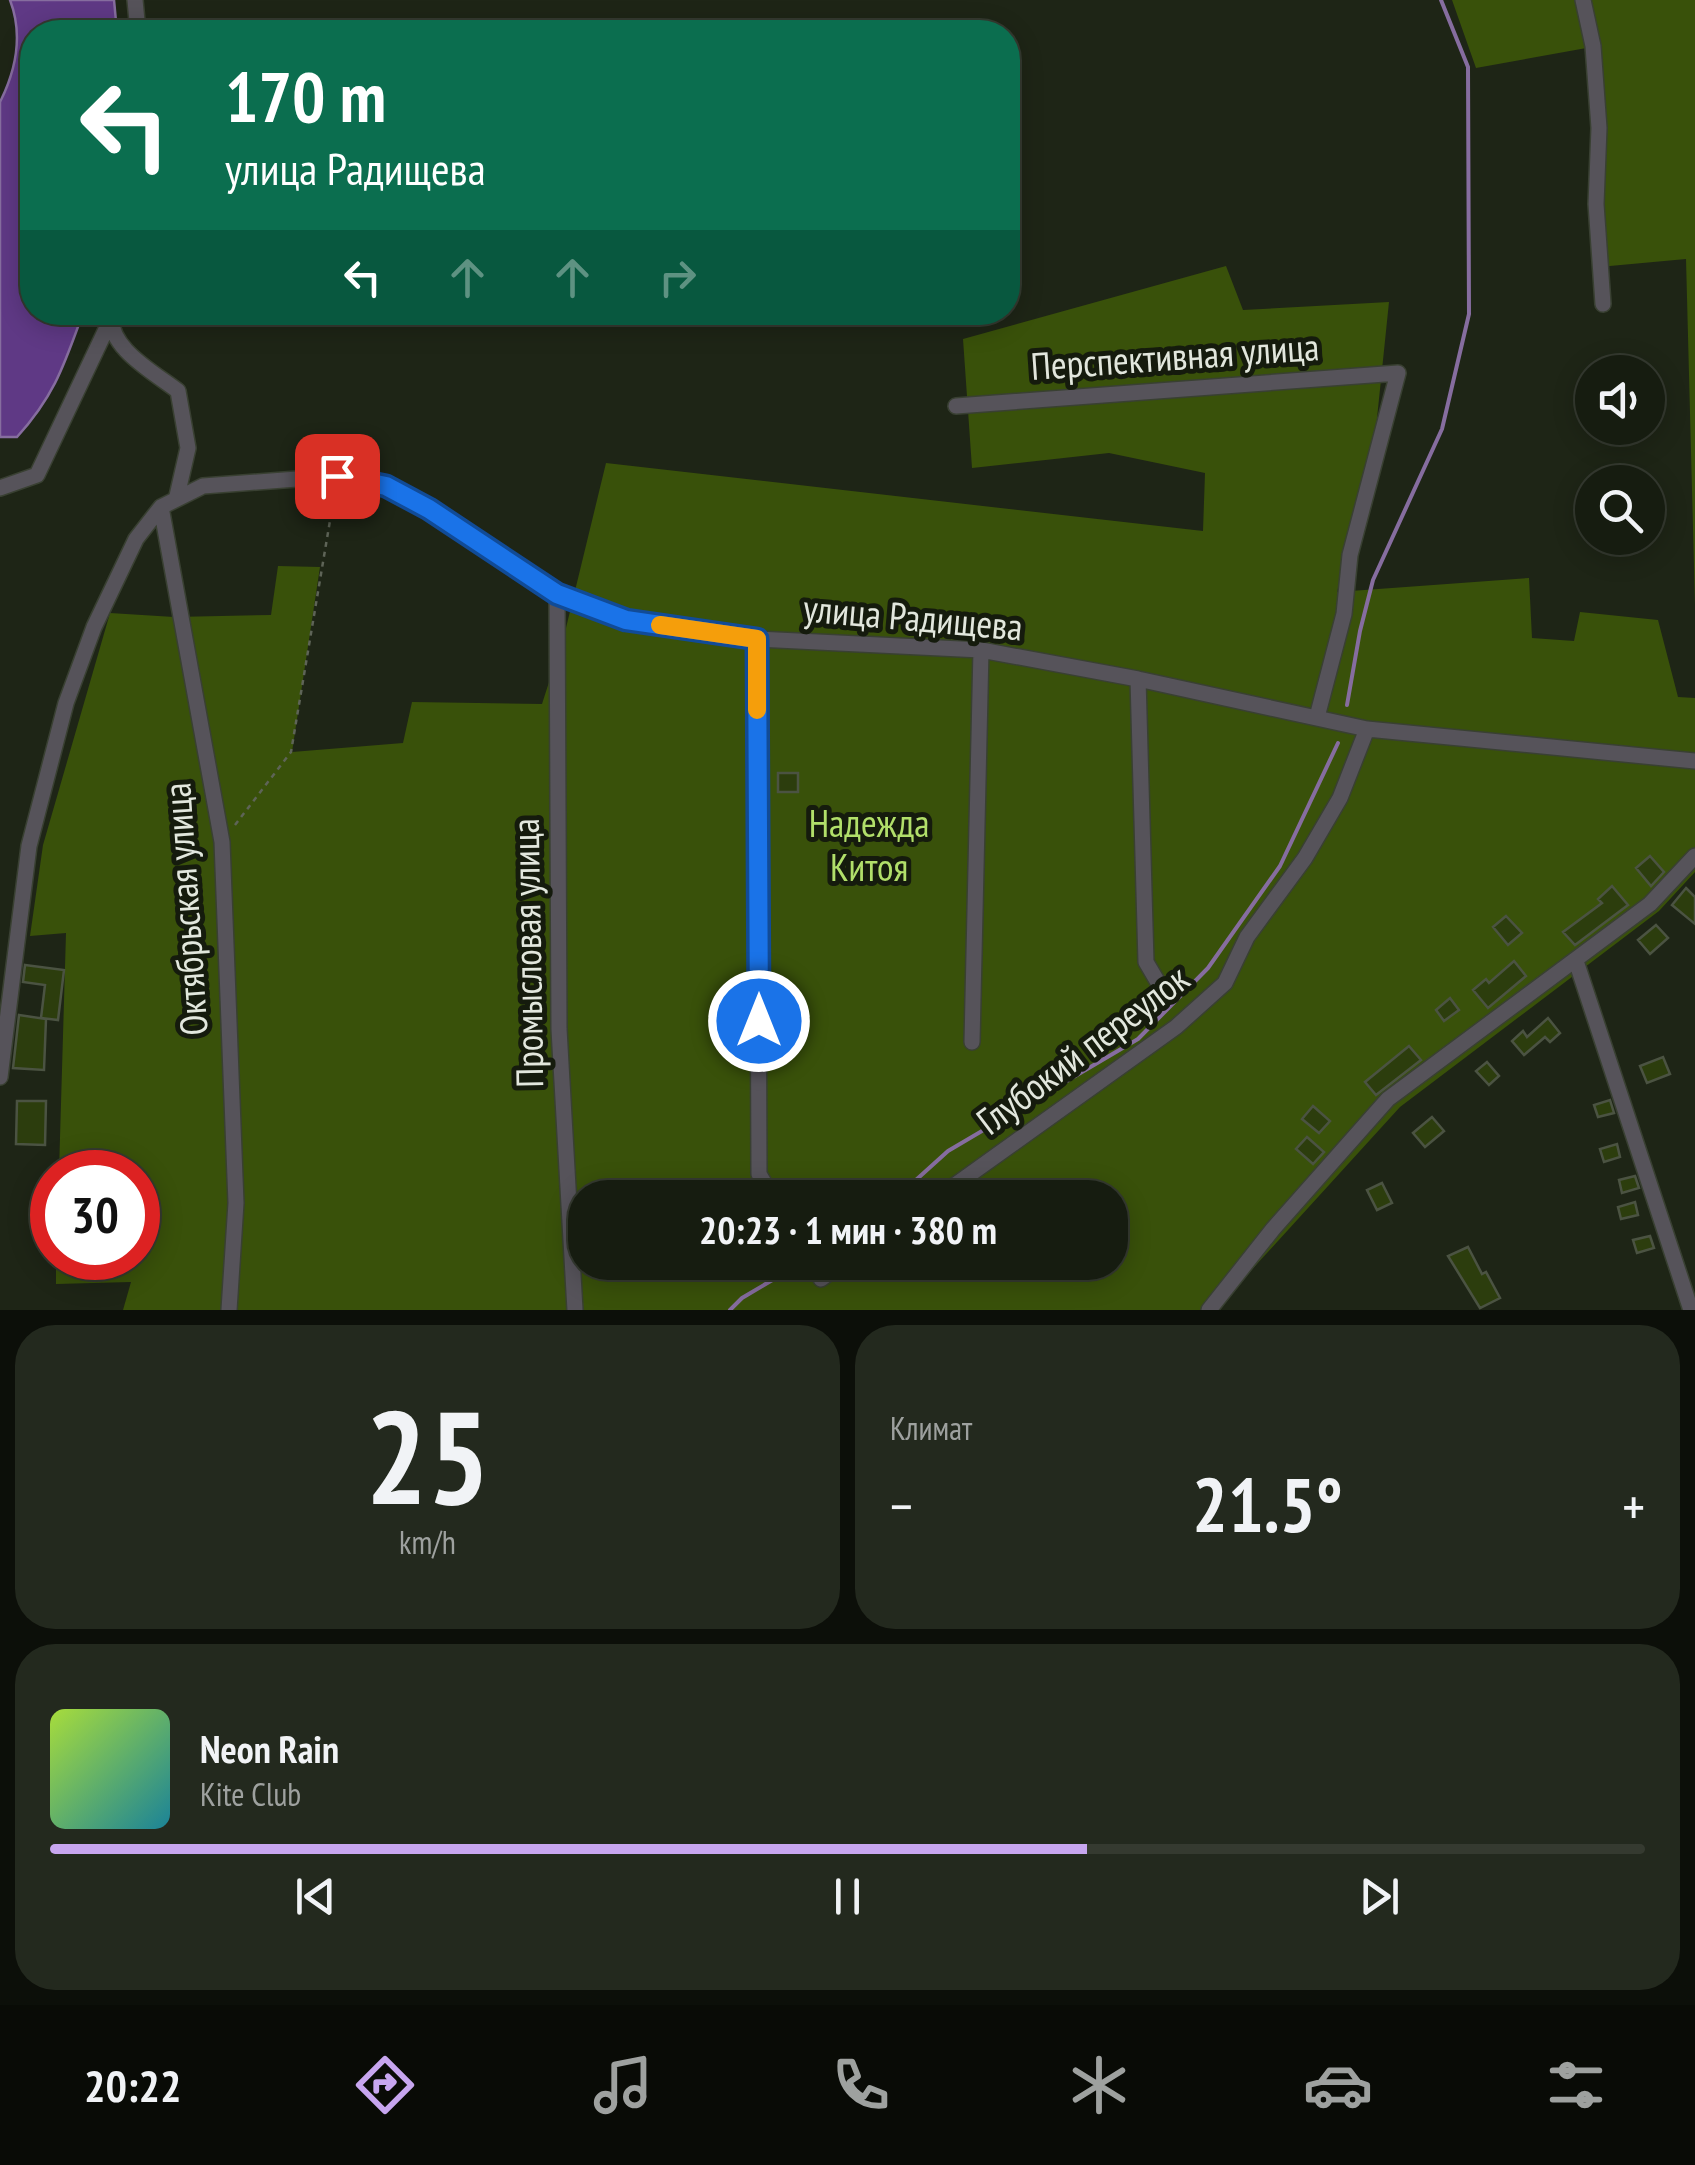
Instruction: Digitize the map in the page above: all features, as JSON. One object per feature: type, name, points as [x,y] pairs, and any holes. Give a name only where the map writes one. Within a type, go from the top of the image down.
[{"type":"street","points":[[1583,0],[1593,46],[1599,128],[1596,204],[1604,304]]},
{"type":"street","points":[[0,488],[36,475],[107,325]]},
{"type":"street","points":[[114,325],[123,348],[178,391],[188,448],[177,496]]},
{"type":"street","name":"Перспективная улица","points":[[956,406],[1398,373],[1350,554],[1344,614],[1317,717]]},
{"type":"street","name":"улица Радищева","points":[[0,1078],[29,846],[66,703],[94,627],[146,524],[177,496],[204,486],[337,476],[386,486],[476,538],[557,594],[626,620],[757,639],[981,650],[1138,679],[1367,729],[1695,761]]},
{"type":"street","name":"Октябрьская улица","points":[[162,507],[222,842],[236,1203],[229,1310]]},
{"type":"street","name":"Промысловая улица","points":[[557,594],[559,1029],[575,1310]]},
{"type":"street","points":[[757,639],[760,1174],[763,1180]]},
{"type":"street","points":[[972,1042],[981,650]]},
{"type":"street","points":[[1138,679],[1146,962],[1166,996]]},
{"type":"street","name":"Глубокий переулок","points":[[962,1180],[1176,1027],[1225,983],[1246,938],[1305,858],[1340,798],[1367,729]]},
{"type":"street","points":[[1208,1310],[1273,1229],[1388,1099],[1650,904],[1695,856]]},
{"type":"street","points":[[1576,961],[1691,1310]]},
{"type":"path","points":[[222,842],[291,752],[337,476]]},
{"type":"green space","points":[[1452,0],[1695,0],[1695,605],[1686,259],[1599,267],[1592,47],[1476,68]]},
{"type":"green space","name":"Надежда Китоя","points":[[1226,266],[1243,310],[1389,302],[1373,457],[1337,592],[1529,578],[1532,638],[1574,641],[1580,612],[1658,620],[1678,697],[1695,698],[1695,872],[1659,911],[1400,1107],[1215,1310],[123,1310],[131,1282],[56,1284],[56,1280],[160,1280],[160,1150],[60,1150],[66,933],[30,936],[43,845],[110,613],[174,617],[271,615],[278,566],[320,567],[292,752],[403,743],[412,702],[542,704],[565,632],[606,463],[1203,531],[1205,473],[1109,453],[972,468],[963,339]]},
{"type":"shaded area","points":[[10,0],[114,0],[116,20],[20,20],[20,325],[79,325],[64,364],[41,407],[17,437],[0,437],[0,102],[16,52]]},
{"type":"building","points":[[778,773],[798,773],[798,792],[778,792]]},
{"type":"building","points":[[1650,856],[1664,872],[1651,886],[1636,868]]},
{"type":"building","points":[[1612,886],[1628,905],[1575,945],[1563,932],[1602,903],[1598,899]]},
{"type":"building","points":[[1686,888],[1695,897],[1695,924],[1672,905]]},
{"type":"building","points":[[1506,916],[1522,933],[1508,945],[1493,927]]},
{"type":"building","points":[[1656,925],[1668,938],[1650,954],[1638,940]]},
{"type":"building","points":[[1514,961],[1526,976],[1488,1008],[1473,990],[1486,979],[1489,983]]},
{"type":"building","points":[[25,965],[64,970],[58,1020],[41,1018],[45,985],[23,982]]},
{"type":"building","points":[[1450,998],[1459,1010],[1444,1021],[1436,1010]]},
{"type":"building","points":[[19,1015],[46,1019],[44,1070],[13,1068]]},
{"type":"building","points":[[1548,1018],[1560,1033],[1550,1042],[1545,1037],[1524,1055],[1512,1041],[1523,1031],[1527,1037]]},
{"type":"building","points":[[1409,1046],[1421,1060],[1376,1095],[1365,1082]]},
{"type":"building","points":[[1663,1057],[1670,1074],[1647,1083],[1640,1066]]},
{"type":"building","points":[[1487,1062],[1499,1076],[1489,1085],[1476,1071]]},
{"type":"building","points":[[1610,1100],[1614,1113],[1598,1117],[1594,1105]]},
{"type":"building","points":[[17,1101],[46,1101],[45,1145],[16,1144]]},
{"type":"building","points":[[1313,1106],[1330,1121],[1319,1133],[1302,1119]]},
{"type":"building","points":[[1432,1117],[1444,1131],[1425,1147],[1413,1133]]},
{"type":"building","points":[[1307,1137],[1324,1152],[1313,1164],[1296,1149]]},
{"type":"building","points":[[1617,1144],[1620,1157],[1604,1162],[1600,1149]]},
{"type":"building","points":[[1635,1176],[1639,1188],[1622,1193],[1619,1180]]},
{"type":"building","points":[[1382,1183],[1392,1203],[1377,1210],[1367,1190]]},
{"type":"building","points":[[1635,1202],[1638,1215],[1621,1219],[1618,1207]]},
{"type":"building","points":[[1650,1236],[1654,1248],[1637,1253],[1633,1240]]},
{"type":"building","points":[[1468,1247],[1500,1298],[1480,1308],[1448,1256]]},
{"type":"waterway","points":[[1347,705],[1373,580],[1442,429],[1469,314],[1468,67],[1441,0]]},
{"type":"waterway","points":[[916,1180],[948,1151],[1138,1039],[1208,968],[1280,866],[1338,743]]},
{"type":"waterway","points":[[730,1310],[772,1280]]},
{"type":"slow traffic","points":[[660,625],[757,639],[757,710]]},
{"type":"route","points":[[337,476],[386,486],[429,509],[557,594],[626,620],[757,639],[759,1021]]}]
